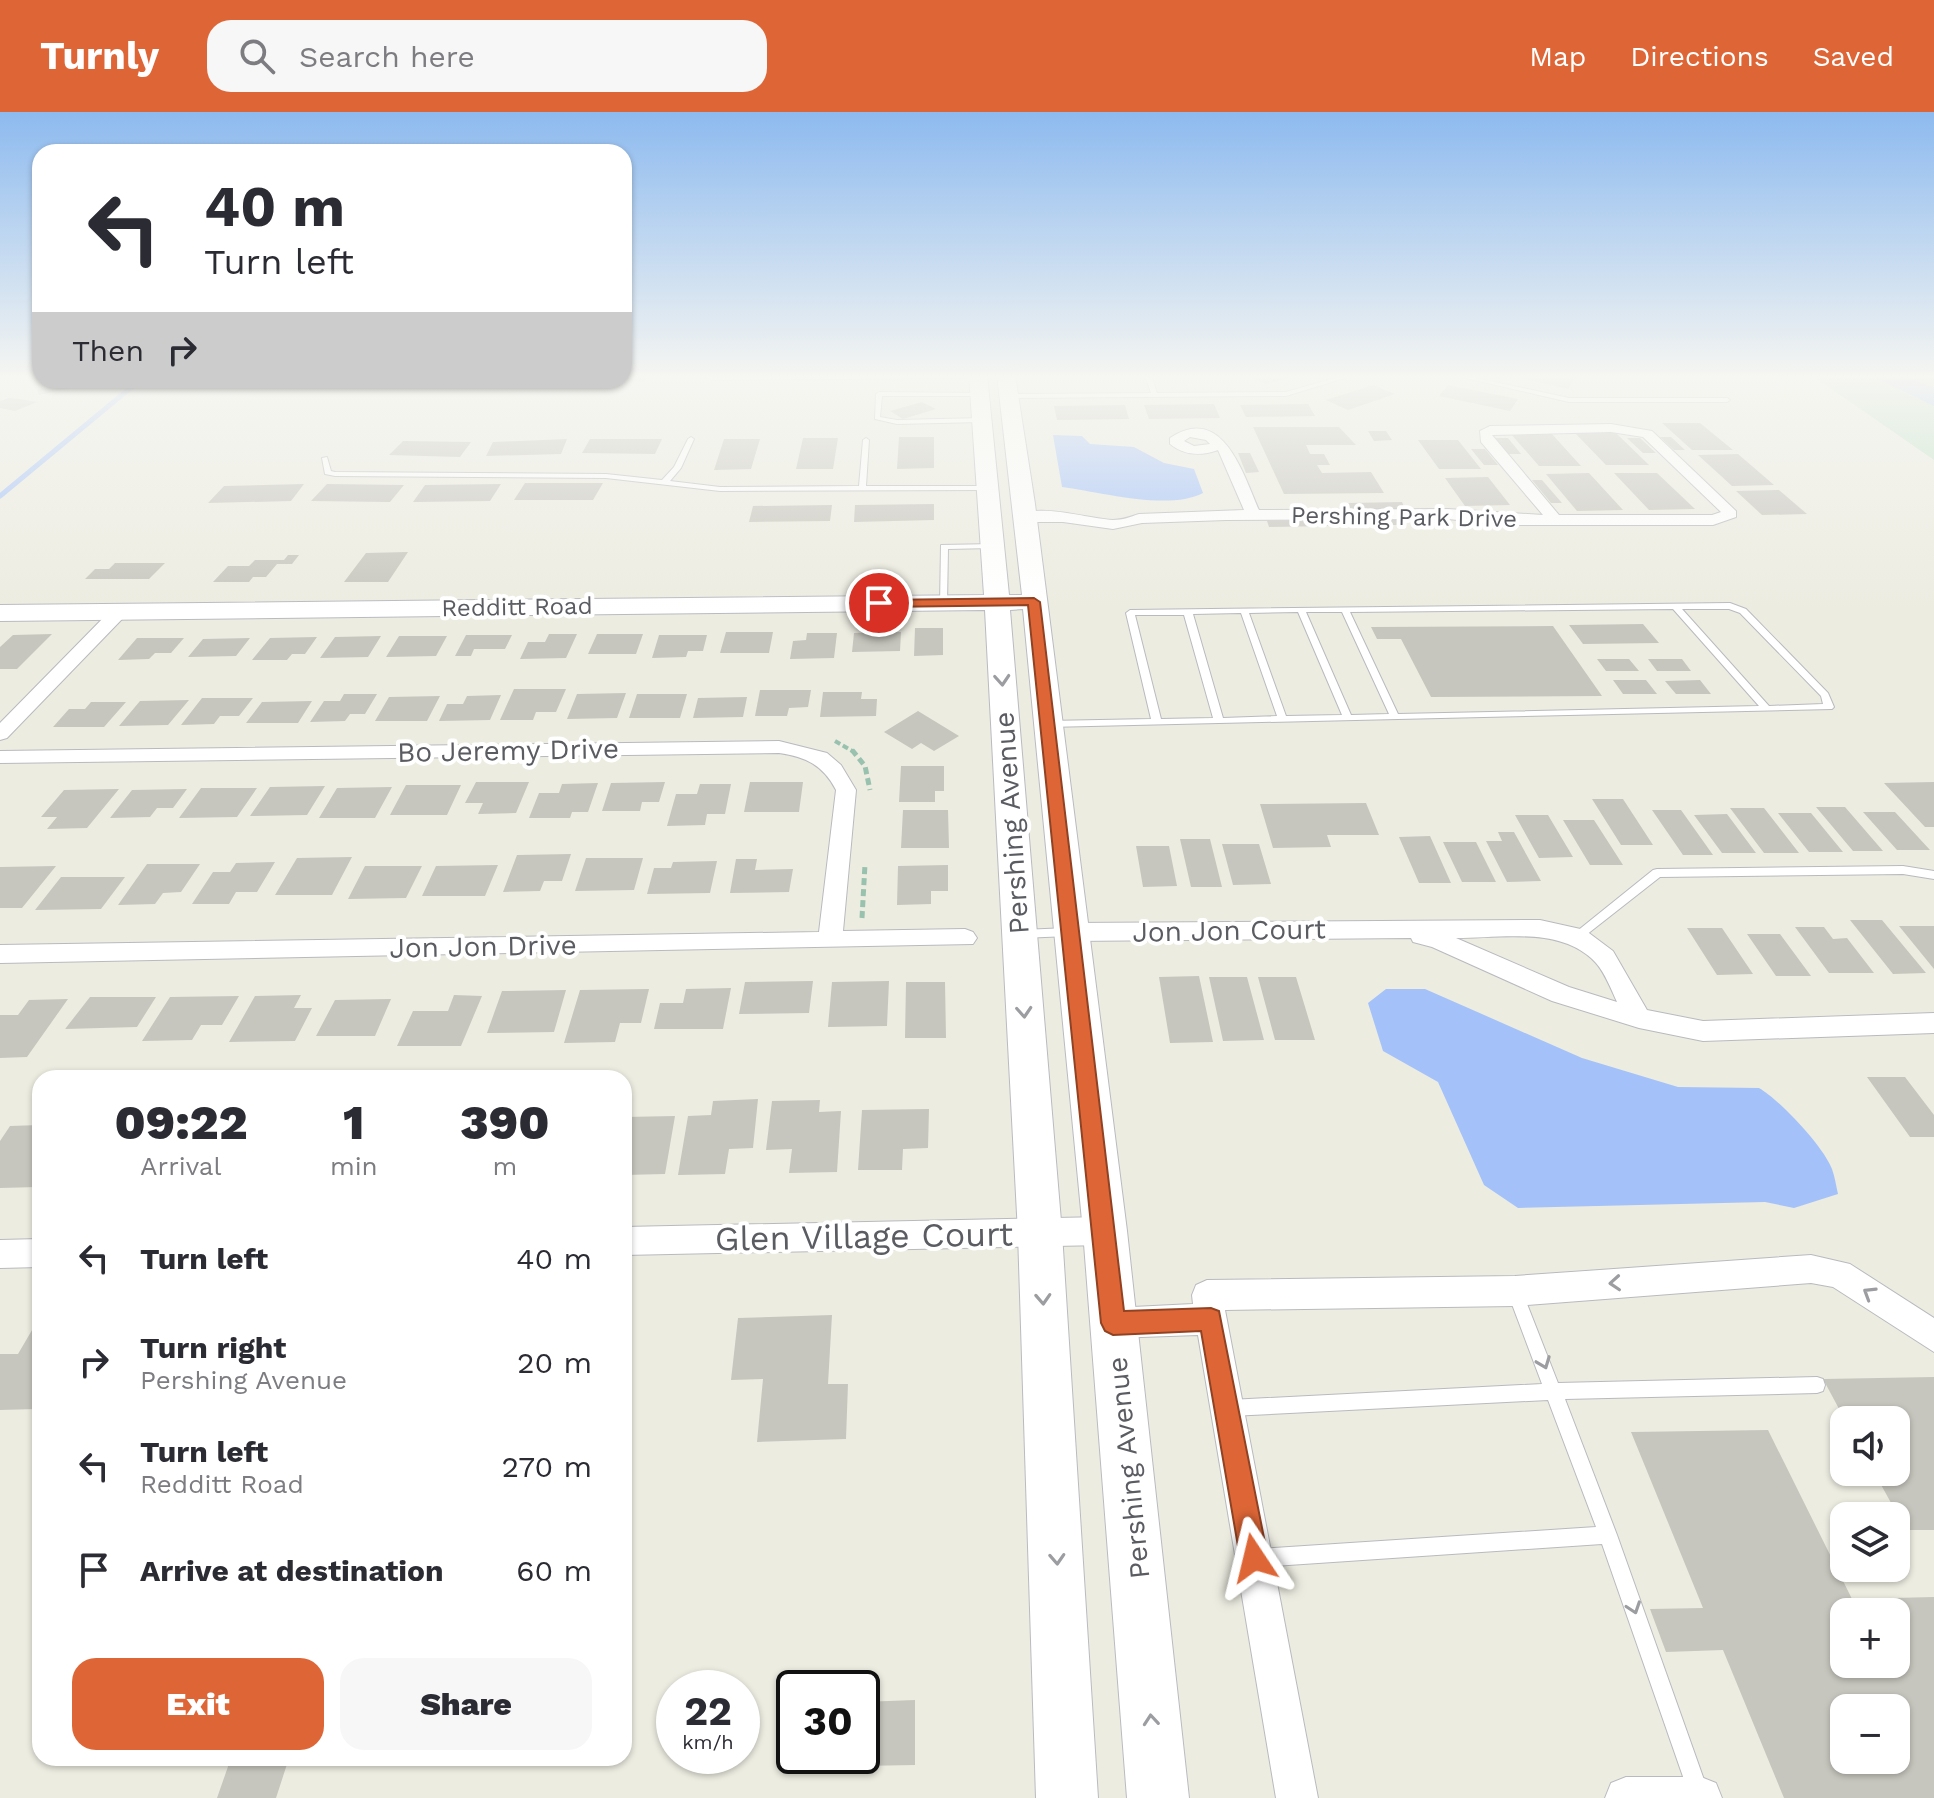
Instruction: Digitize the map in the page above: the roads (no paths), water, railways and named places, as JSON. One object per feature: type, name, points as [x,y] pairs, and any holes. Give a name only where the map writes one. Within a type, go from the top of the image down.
[{"type":"street","name":"Pershing Avenue","points":[[985,454],[1040,1233],[1067,1798]]},
{"type":"street","name":"Pershing Avenue","points":[[1016,454],[1105,1231],[1158,1798]]},
{"type":"street","name":"Pershing Park Drive","points":[[1227,454],[1254,515]]},
{"type":"street","name":"Pershing Park Drive","points":[[1498,454],[1554,519]]},
{"type":"street","name":"Pershing Park Drive","points":[[1024,510],[1087,514],[1117,524],[1134,523],[1139,519],[1254,515],[1448,514],[1506,520],[1713,520],[1731,514],[1668,454]]},
{"type":"street","name":"Redditt Road","points":[[0,613],[1034,602]]},
{"type":"street","points":[[0,734],[119,612]]},
{"type":"street","name":"Bo Jeremy Drive","points":[[0,757],[779,747],[811,752],[837,769],[846,790],[830,940]]},
{"type":"street","name":"Jon Jon Court","points":[[1387,928],[1438,940],[1561,994],[1639,1018],[1703,1031],[1934,1023]]},
{"type":"street","name":"Jon Jon Court","points":[[1071,932],[1540,929],[1577,936],[1605,957],[1639,1018]]},
{"type":"street","name":"Jon Jon Drive","points":[[0,954],[965,938]]},
{"type":"street","name":"Glen Village Court","points":[[632,1241],[1105,1231]]},
{"type":"street","points":[[0,1254],[32,1253]]},
{"type":"street","points":[[1297,1798],[1207,1295],[1515,1291],[1811,1269],[1839,1274],[1934,1336]]},
{"type":"street","points":[[1113,1323],[1211,1319]]},
{"type":"street","points":[[1626,1798],[1701,1797]]},
{"type":"lane","points":[[664,483],[684,454]]},
{"type":"lane","points":[[862,488],[865,454]]},
{"type":"lane","points":[[325,458],[328,472],[335,474],[606,476],[720,489],[988,488]]},
{"type":"lane","points":[[943,603],[944,547],[992,546]]},
{"type":"lane","points":[[1048,724],[1283,720],[1829,707],[1825,695],[1743,611],[1730,606],[1130,613],[1157,722]]},
{"type":"lane","points":[[1676,607],[1767,709]]},
{"type":"lane","points":[[1345,609],[1395,717]]},
{"type":"lane","points":[[1301,610],[1348,718]]},
{"type":"lane","points":[[1244,611],[1283,720]]},
{"type":"lane","points":[[1188,612],[1219,721]]},
{"type":"lane","points":[[1577,936],[1657,873],[1903,870],[1934,875]]},
{"type":"lane","points":[[1018,934],[1071,932]]},
{"type":"lane","points":[[1515,1291],[1608,1535],[1701,1797]]},
{"type":"lane","points":[[1227,1408],[1817,1385]]},
{"type":"lane","points":[[1254,1558],[1608,1535]]},
{"type":"water","points":[[1056,454],[1147,454],[1164,463],[1194,469],[1203,493],[1189,498],[1153,500],[1062,487]]},
{"type":"water","points":[[1386,989],[1425,989],[1582,1058],[1678,1087],[1759,1088],[1789,1113],[1820,1149],[1832,1169],[1838,1194],[1794,1208],[1765,1202],[1518,1208],[1484,1185],[1438,1082],[1383,1051],[1368,1003]]},
{"type":"waterway","points":[[0,496],[51,454]]}]
